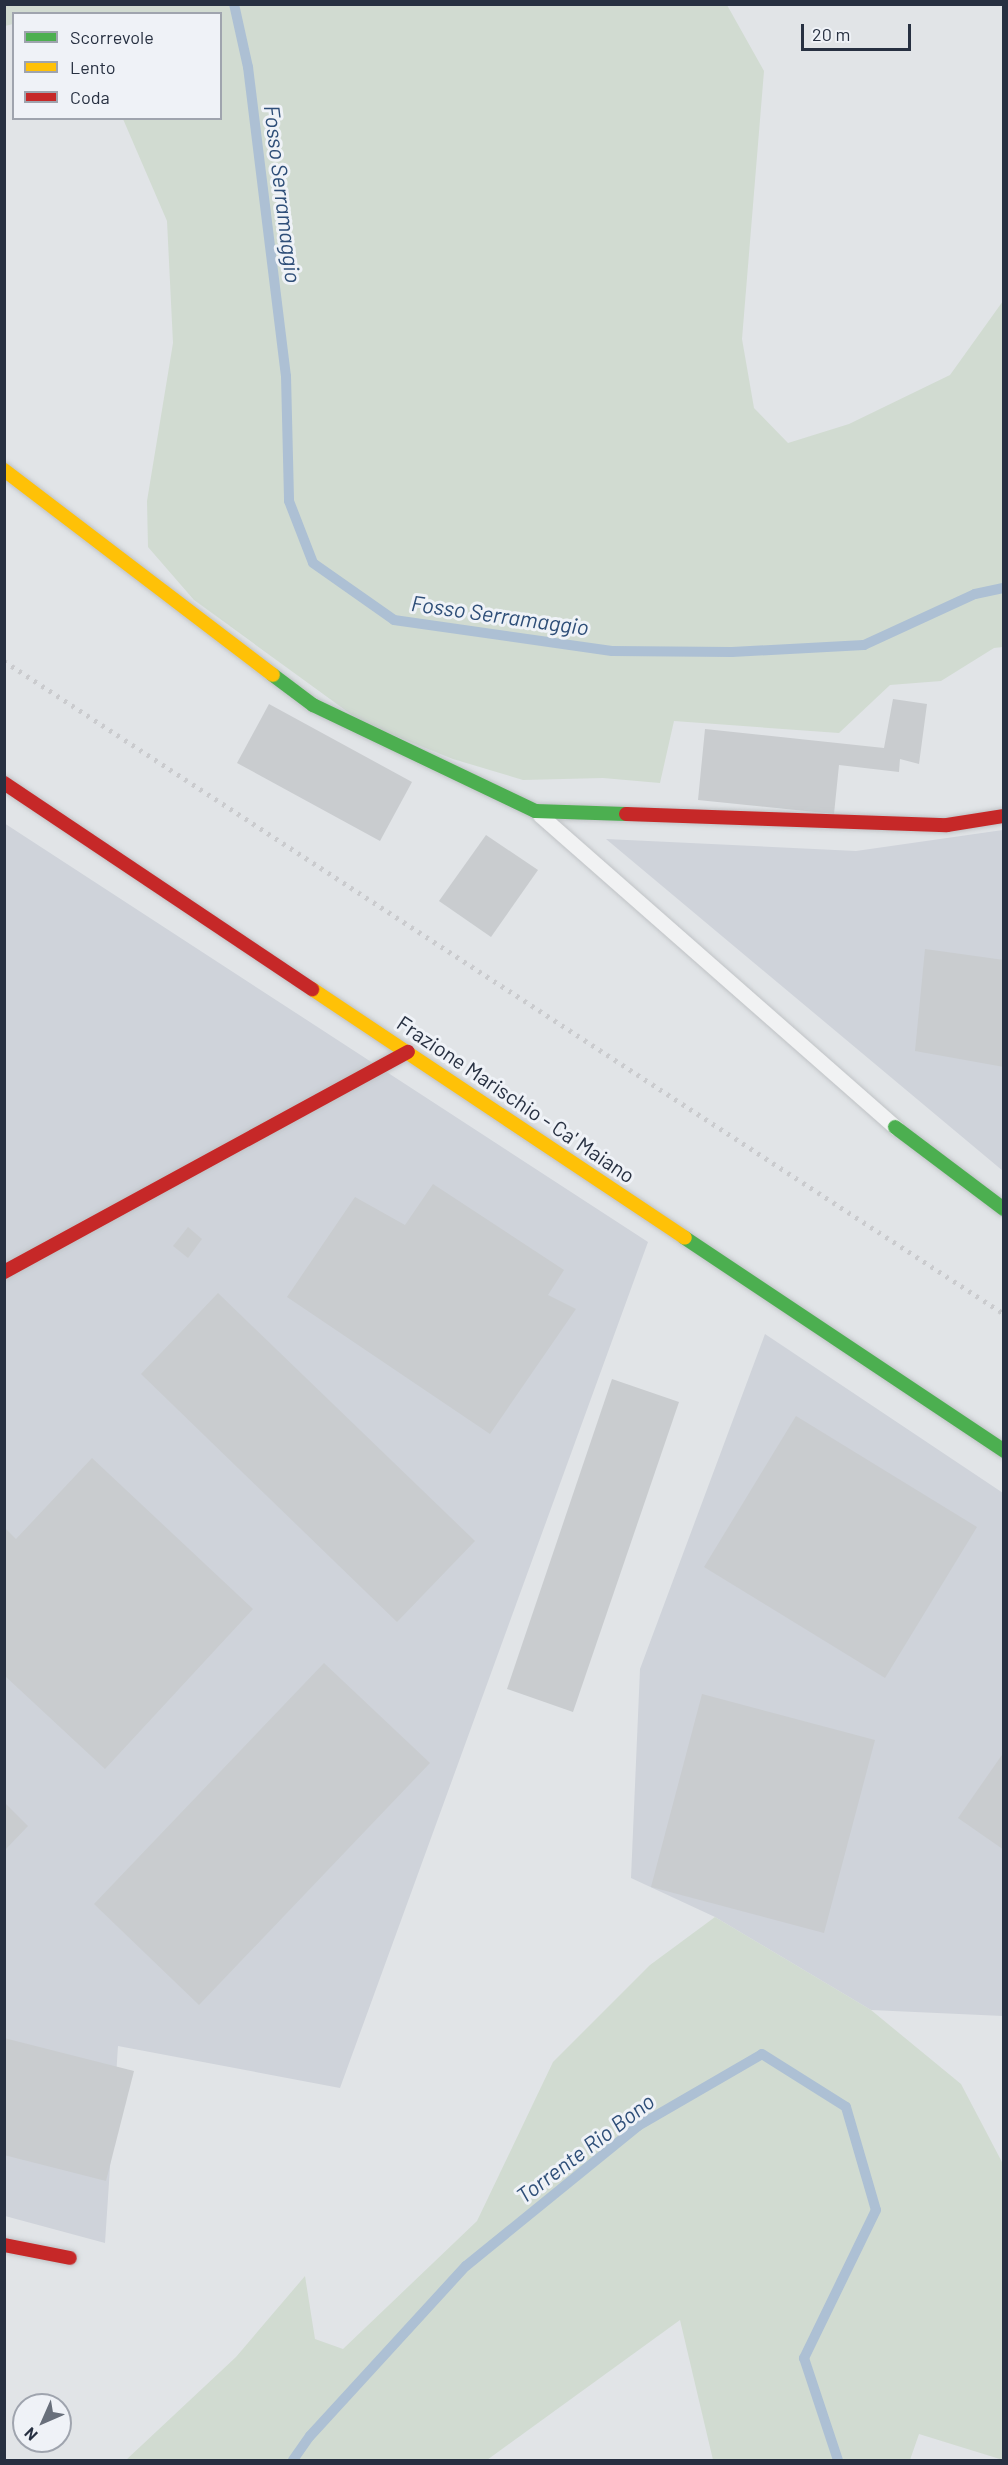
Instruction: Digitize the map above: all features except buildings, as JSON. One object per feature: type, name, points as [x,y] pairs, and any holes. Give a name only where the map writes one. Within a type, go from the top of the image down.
[{"type":"street","points":[[4,470],[313,705],[535,811],[947,825],[1004,816]]},
{"type":"street","name":"Frazione Marischio - Ca' Maiano","points":[[4,783],[1004,1451]]},
{"type":"street","points":[[4,1272],[408,1052]]},
{"type":"street","points":[[895,1128],[1004,1209]]},
{"type":"street","points":[[4,2245],[70,2258]]},
{"type":"lane","points":[[535,811],[895,1128]]},
{"type":"shaded area","points":[[5,4],[727,5],[764,71],[742,339],[754,408],[788,443],[849,424],[950,375],[1003,301],[1003,647],[994,648],[941,681],[890,685],[839,733],[674,721],[660,783],[603,778],[523,780],[453,759],[363,723],[194,600],[148,547],[147,501],[173,343],[167,221],[123,120],[222,120],[222,12],[12,12],[12,24],[5,26]]},
{"type":"shaded area","points":[[4,823],[648,1242],[340,2088],[118,2046],[105,2243],[5,2216]]},
{"type":"shaded area","points":[[1003,830],[1003,1171],[606,839],[856,851]]},
{"type":"shaded area","points":[[765,1334],[1003,1493],[1003,2016],[871,2010],[715,1917],[631,1878],[640,1669]]},
{"type":"shaded area","points":[[715,1917],[871,2010],[961,2084],[1003,2164],[1003,2460],[919,2434],[910,2460],[713,2460],[680,2320],[487,2460],[126,2460],[236,2357],[305,2276],[315,2339],[343,2349],[477,2221],[553,2062],[650,1965]]},
{"type":"waterway","name":"Fosso Serramaggio","points":[[234,4],[248,67],[286,376],[289,501],[313,563],[394,620],[612,651],[732,652],[864,645],[975,594],[1004,588]]},
{"type":"waterway","name":"Torrente Rio Bono","points":[[293,2460],[310,2436],[466,2266],[638,2126],[762,2054],[846,2107],[876,2210],[804,2358],[838,2460]]},
{"type":"railway","points":[[4,661],[1004,1314]]},
{"type":"traffic: fast","points":[[273,675],[313,705],[535,811],[626,814]]},
{"type":"traffic: fast","points":[[895,1127],[1004,1209]]},
{"type":"traffic: fast","points":[[685,1238],[1004,1451]]},
{"type":"traffic: slow","points":[[4,470],[273,675]]},
{"type":"traffic: slow","points":[[312,989],[685,1238]]},
{"type":"traffic: jam","points":[[4,783],[312,989]]},
{"type":"traffic: jam","points":[[626,814],[947,825],[1004,816]]},
{"type":"traffic: jam","points":[[4,1272],[408,1052]]},
{"type":"traffic: jam","points":[[4,2245],[70,2258]]}]
